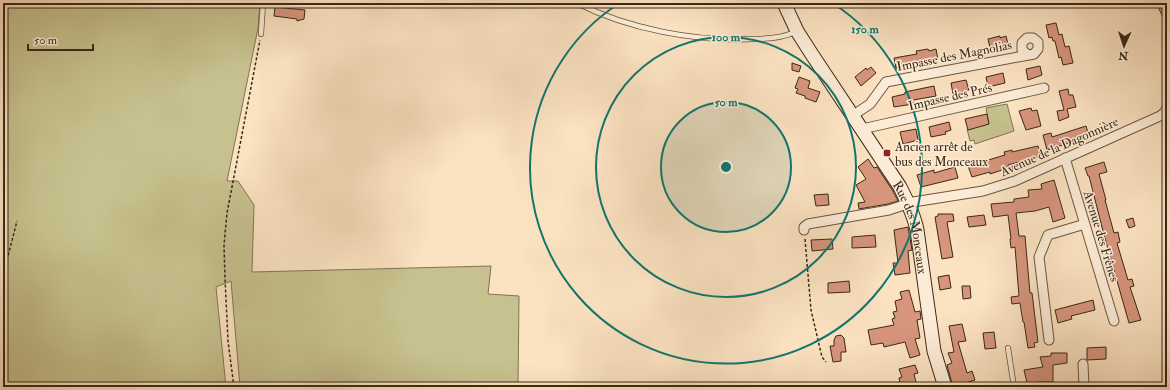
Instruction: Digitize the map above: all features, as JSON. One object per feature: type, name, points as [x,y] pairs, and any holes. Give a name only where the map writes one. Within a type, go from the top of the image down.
[{"type":"main road","name":"Rue des Monceaux","points":[[784,3],[797,31],[900,187],[909,204],[917,230],[934,351],[945,387]]},
{"type":"street","name":"Impasse des Magnolias","points":[[852,116],[870,104],[886,82],[1027,54]]},
{"type":"street","name":"Impasse des Prés","points":[[862,129],[1044,88]]},
{"type":"street","name":"Avenue de la Dagonnière","points":[[804,230],[804,227],[808,224],[866,215],[913,202],[984,192],[1015,180],[1160,116],[1167,108]]},
{"type":"street","name":"Avenue des Frênes","points":[[1065,158],[1114,321]]},
{"type":"street","points":[[1048,340],[1039,256],[1048,235],[1084,224]]},
{"type":"street","points":[[1083,364],[1084,387]]},
{"type":"lane","points":[[261,34],[263,3]]},
{"type":"lane","points":[[577,3],[606,16],[644,28],[682,34],[741,40],[780,37],[797,31]]},
{"type":"lane","points":[[1008,348],[1014,387]]},
{"type":"path","points":[[234,387],[228,341],[224,245],[227,213],[261,34]]},
{"type":"path","points":[[3,285],[7,260],[17,221]]},
{"type":"path","points":[[804,230],[811,310],[822,357],[826,362]]},
{"type":"shaded area","points":[[8,3],[260,3],[258,28],[227,181],[238,181],[254,205],[252,272],[491,266],[488,294],[519,296],[518,387],[240,387],[231,281],[216,287],[226,387],[3,387],[3,14],[6,14]]},
{"type":"shaded area","points":[[1007,104],[1014,131],[975,144],[974,140],[970,141],[967,129],[989,124],[986,108]]},
{"type":"building","points":[[1156,3],[1167,3],[1167,25]]},
{"type":"building","points":[[275,7],[305,10],[304,19],[297,21],[297,19],[274,16]]},
{"type":"building","points":[[1056,23],[1059,35],[1062,34],[1065,47],[1069,46],[1073,63],[1063,65],[1061,57],[1059,58],[1055,41],[1053,41],[1052,37],[1049,38],[1046,25]]},
{"type":"building","points":[[1000,36],[1000,38],[1006,36],[1008,44],[990,48],[988,39]]},
{"type":"building","points":[[928,49],[929,51],[936,49],[938,60],[896,68],[894,58],[917,54],[916,51]]},
{"type":"building","points":[[792,63],[801,66],[799,72],[792,70]]},
{"type":"building","points":[[1040,66],[1042,75],[1028,80],[1026,69]]},
{"type":"building","points":[[871,67],[876,73],[861,86],[855,77],[866,68],[867,70]]},
{"type":"building","points":[[1003,73],[1005,83],[988,87],[986,77]]},
{"type":"building","points":[[799,77],[810,81],[808,88],[820,92],[816,102],[796,93],[798,89],[795,88]]},
{"type":"building","points":[[966,80],[969,90],[953,94],[951,83]]},
{"type":"building","points":[[934,86],[936,96],[913,100],[913,104],[894,107],[892,97],[905,94],[905,92]]},
{"type":"building","points":[[1068,89],[1069,95],[1073,95],[1076,107],[1067,109],[1069,117],[1059,121],[1057,111],[1064,110],[1059,91]]},
{"type":"building","points":[[1031,108],[1032,111],[1037,110],[1041,126],[1026,130],[1019,111]]},
{"type":"building","points":[[987,114],[989,124],[968,130],[965,119]]},
{"type":"building","points":[[949,122],[951,130],[945,132],[946,134],[931,137],[929,127]]},
{"type":"building","points":[[1086,126],[1089,136],[1068,141],[1069,143],[1047,150],[1043,135],[1051,133],[1052,137]]},
{"type":"building","points":[[916,129],[918,140],[903,144],[900,132]]},
{"type":"building","points":[[1038,146],[1041,156],[1008,165],[1008,167],[1004,168],[1005,169],[990,174],[990,172],[972,177],[968,166],[1005,155],[1004,152],[1012,150],[1012,152]]},
{"type":"building","points":[[868,159],[874,168],[877,167],[898,201],[859,209],[858,203],[865,202],[856,185],[866,179],[858,167]]},
{"type":"building","points":[[1104,162],[1107,172],[1099,174],[1105,200],[1114,233],[1118,232],[1120,242],[1117,243],[1128,280],[1132,279],[1134,286],[1130,287],[1141,320],[1129,323],[1089,176],[1085,168]]},
{"type":"building","points":[[955,167],[958,178],[921,187],[917,175],[934,170],[934,173]]},
{"type":"building","points":[[1054,180],[1065,218],[1053,222],[1049,207],[1035,211],[1016,213],[1019,236],[1025,236],[1030,293],[1032,293],[1038,342],[1034,343],[1035,347],[1028,348],[1020,303],[1012,304],[1011,297],[1019,296],[1015,247],[1011,248],[1008,215],[993,217],[991,204],[1014,202],[1014,199],[1029,197],[1028,190],[1042,189],[1041,184]]},
{"type":"building","points":[[828,194],[829,205],[816,206],[814,195]]},
{"type":"building","points":[[938,214],[953,214],[954,221],[947,222],[953,257],[942,259],[935,217],[938,216]]},
{"type":"building","points":[[984,215],[986,225],[969,227],[967,217]]},
{"type":"building","points":[[1133,218],[1135,226],[1129,228],[1126,220]]},
{"type":"building","points":[[908,227],[912,250],[908,251],[910,273],[895,275],[893,263],[898,263],[894,230]]},
{"type":"building","points":[[875,235],[876,247],[852,248],[852,237]]},
{"type":"building","points":[[832,239],[833,249],[812,251],[811,240]]},
{"type":"building","points":[[949,275],[951,288],[940,290],[938,277]]},
{"type":"building","points":[[849,281],[850,292],[828,293],[828,283]]},
{"type":"building","points":[[962,286],[970,286],[971,298],[963,299]]},
{"type":"building","points":[[909,290],[915,312],[920,311],[921,319],[917,320],[920,338],[915,339],[920,355],[910,358],[905,342],[884,347],[883,343],[871,345],[868,330],[894,325],[892,319],[895,318],[893,312],[897,311],[895,301],[902,299],[900,292]]},
{"type":"building","points":[[1093,300],[1095,310],[1071,316],[1072,319],[1058,323],[1055,310]]},
{"type":"building","points":[[962,324],[966,341],[958,342],[967,373],[972,371],[975,380],[962,384],[963,387],[953,387],[947,365],[952,363],[948,353],[954,352],[949,326]]},
{"type":"building","points":[[994,332],[996,348],[985,349],[983,333]]},
{"type":"building","points":[[841,335],[844,338],[846,352],[841,352],[841,361],[833,362],[830,346],[834,346],[836,336]]},
{"type":"building","points":[[1106,347],[1106,359],[1087,360],[1087,348]]},
{"type":"building","points":[[1051,353],[1067,353],[1067,363],[1053,365],[1053,382],[1038,382],[1039,386],[1028,387],[1024,370],[1043,367],[1040,357],[1051,356]]},
{"type":"building","points":[[915,365],[918,373],[914,374],[917,386],[901,387],[899,378],[902,377],[899,369]]},
{"type":"place","name":"Ancien arrêt de bus des Monceaux","points":[[887,153]]}]
